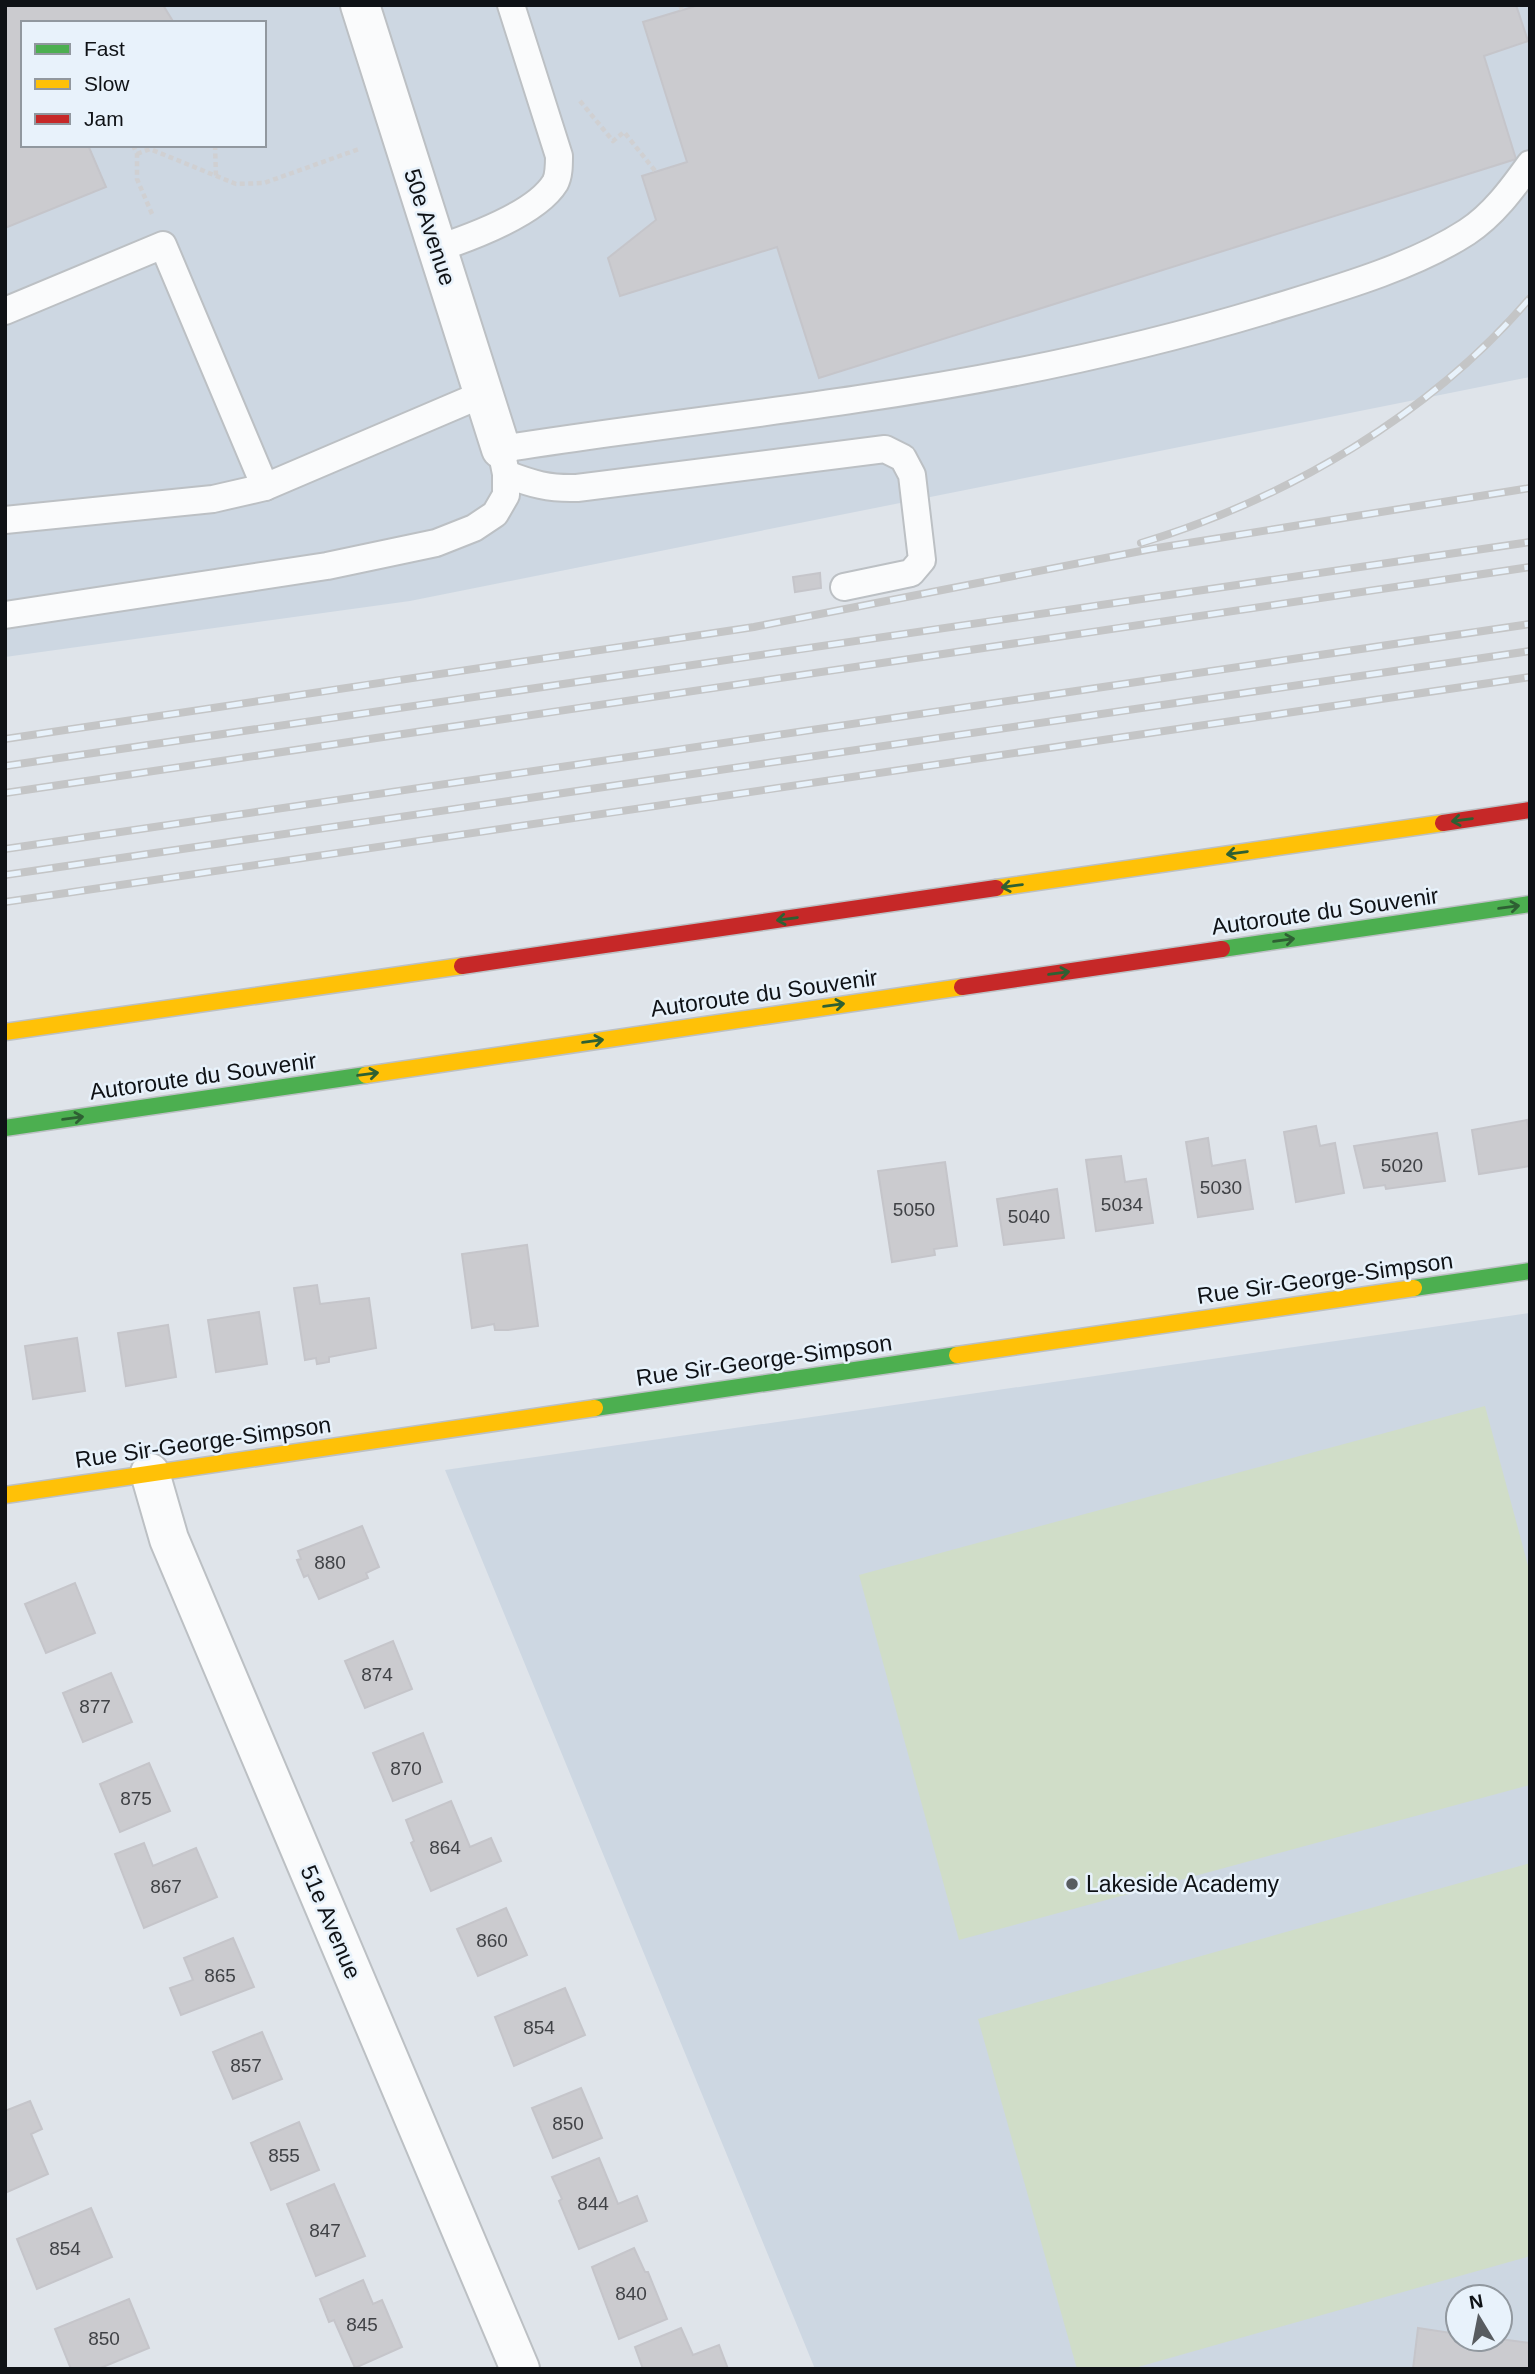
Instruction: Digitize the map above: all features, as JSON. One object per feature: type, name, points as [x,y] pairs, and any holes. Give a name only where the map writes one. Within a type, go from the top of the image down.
[{"type":"main road","points":[[5,1032],[1530,810]]},
{"type":"main road","name":"Autoroute du Souvenir","points":[[5,1128],[1530,904]]},
{"type":"main road","name":"Rue Sir-George-Simpson","points":[[5,1495],[1530,1271]]},
{"type":"street","name":"50e Avenue","points":[[360,5],[503,462]]},
{"type":"street","name":"51e Avenue","points":[[150,1473],[169,1539],[520,2369]]},
{"type":"lane","points":[[436,249],[472,238],[510,219],[538,200],[555,183],[559,156],[511,5]]},
{"type":"lane","points":[[503,462],[1024,371],[1214,326],[1349,285],[1423,255],[1468,231],[1507,197],[1530,164]]},
{"type":"lane","points":[[5,310],[163,245],[265,487]]},
{"type":"lane","points":[[5,520],[213,499],[265,487],[483,394]]},
{"type":"lane","points":[[503,462],[531,484],[552,488],[577,488],[885,449],[904,458],[912,475],[922,560],[911,573],[844,587]]},
{"type":"lane","points":[[5,615],[327,566],[436,543],[474,528],[495,514],[506,495],[503,462]]},
{"type":"path","points":[[578,98],[612,141],[624,132],[656,172]]},
{"type":"path","points":[[134,147],[137,154],[137,179],[157,225]]},
{"type":"path","points":[[215,147],[216,176]]},
{"type":"path","points":[[137,154],[149,149],[236,184],[264,183],[359,149]]},
{"type":"shaded area","points":[[5,5],[1530,5],[1530,377],[410,601],[5,657]]},
{"type":"shaded area","name":"Lakeside Academy","points":[[1530,1313],[1530,2369],[815,2369],[445,1470]]},
{"type":"green space","points":[[1485,1406],[1530,1573],[1530,1785],[959,1940],[859,1575]]},
{"type":"green space","points":[[1530,1863],[1530,2256],[1131,2369],[1077,2369],[978,2019]]},
{"type":"building","points":[[5,5],[163,5],[173,21],[21,21],[21,147],[89,147],[106,187],[5,228]]},
{"type":"building","points":[[699,5],[1516,5],[1528,41],[1484,56],[1516,159],[819,378],[777,247],[620,296],[608,258],[656,220],[642,176],[687,162],[643,22]]},
{"type":"building","points":[[820,573],[821,588],[795,592],[793,577]]},
{"type":"building","points":[[1527,1120],[1530,1166],[1479,1174],[1472,1130]]},
{"type":"building","points":[[1316,1126],[1320,1146],[1335,1143],[1344,1193],[1296,1202],[1284,1132]]},
{"type":"building","points":[[1437,1133],[1445,1181],[1386,1189],[1385,1185],[1364,1188],[1354,1146]]},
{"type":"building","points":[[1208,1138],[1212,1166],[1245,1160],[1253,1209],[1198,1217],[1186,1142]]},
{"type":"building","points":[[1121,1156],[1125,1182],[1146,1179],[1153,1223],[1096,1231],[1086,1160]]},
{"type":"building","points":[[945,1162],[957,1246],[934,1249],[935,1255],[892,1262],[878,1171]]},
{"type":"building","points":[[1057,1189],[1064,1238],[1004,1245],[997,1199]]},
{"type":"building","points":[[527,1245],[538,1326],[495,1330],[494,1324],[472,1328],[462,1254]]},
{"type":"building","points":[[317,1285],[320,1304],[369,1298],[376,1348],[329,1357],[329,1362],[317,1364],[316,1358],[305,1360],[294,1288]]},
{"type":"building","points":[[259,1312],[267,1364],[216,1372],[208,1320]]},
{"type":"building","points":[[168,1325],[176,1377],[126,1386],[118,1333]]},
{"type":"building","points":[[77,1338],[85,1391],[33,1399],[25,1346]]},
{"type":"building","points":[[362,1526],[379,1567],[366,1573],[368,1578],[319,1599],[308,1575],[304,1577],[297,1560],[301,1559],[298,1551]]},
{"type":"building","points":[[75,1583],[95,1633],[46,1653],[25,1604]]},
{"type":"building","points":[[393,1641],[412,1689],[365,1708],[345,1661]]},
{"type":"building","points":[[111,1673],[132,1722],[83,1742],[63,1693]]},
{"type":"building","points":[[423,1733],[442,1782],[393,1801],[373,1753]]},
{"type":"building","points":[[149,1763],[170,1811],[120,1832],[100,1784]]},
{"type":"building","points":[[451,1801],[470,1847],[491,1838],[501,1861],[431,1891],[411,1843],[414,1841],[406,1820]]},
{"type":"building","points":[[144,1843],[153,1866],[196,1848],[217,1897],[144,1928],[115,1854]]},
{"type":"building","points":[[506,1908],[527,1955],[478,1976],[457,1929]]},
{"type":"building","points":[[233,1938],[254,1987],[181,2015],[170,1988],[193,1980],[184,1958]]},
{"type":"building","points":[[565,1988],[585,2035],[514,2066],[495,2017]]},
{"type":"building","points":[[262,2032],[282,2079],[233,2099],[213,2052]]},
{"type":"building","points":[[581,2088],[602,2138],[553,2158],[532,2108]]},
{"type":"building","points":[[30,2101],[42,2129],[31,2134],[48,2174],[5,2193],[5,2111]]},
{"type":"building","points":[[299,2122],[319,2170],[271,2190],[251,2143]]},
{"type":"building","points":[[599,2158],[618,2204],[637,2196],[647,2221],[579,2249],[552,2177]]},
{"type":"building","points":[[334,2184],[365,2256],[316,2276],[287,2204]]},
{"type":"building","points":[[91,2208],[112,2257],[37,2289],[17,2239]]},
{"type":"building","points":[[634,2248],[645,2272],[648,2272],[667,2319],[619,2339],[592,2267]]},
{"type":"building","points":[[363,2280],[373,2304],[382,2300],[402,2347],[355,2368],[334,2320],[329,2322],[320,2299]]},
{"type":"building","points":[[129,2299],[149,2348],[98,2369],[71,2369],[55,2329]]},
{"type":"building","points":[[681,2328],[693,2355],[719,2345],[728,2369],[643,2369],[635,2347]]},
{"type":"building","points":[[1418,2328],[1444,2332],[1444,2353],[1514,2353],[1514,2341],[1530,2343],[1530,2369],[1413,2369]]},
{"type":"railway","points":[[1141,543],[1196,525],[1249,503],[1353,448],[1448,379],[1491,340],[1530,298]]},
{"type":"railway","points":[[5,739],[754,627],[1151,549],[1530,488]]},
{"type":"railway","points":[[5,766],[1530,542]]},
{"type":"railway","points":[[5,793],[1530,567]]},
{"type":"railway","points":[[5,849],[1530,624]]},
{"type":"railway","points":[[5,875],[1530,651]]},
{"type":"railway","points":[[5,902],[1530,677]]},
{"type":"traffic: fast","points":[[1222,949],[1530,904]]},
{"type":"traffic: fast","points":[[5,1128],[366,1075]]},
{"type":"traffic: fast","points":[[1414,1288],[1530,1271]]},
{"type":"traffic: fast","points":[[595,1408],[957,1355]]},
{"type":"traffic: slow","points":[[996,888],[1443,823]]},
{"type":"traffic: slow","points":[[5,1032],[462,966]]},
{"type":"traffic: slow","points":[[366,1075],[962,987]]},
{"type":"traffic: slow","points":[[957,1355],[1414,1288]]},
{"type":"traffic: slow","points":[[5,1495],[595,1408]]},
{"type":"traffic: jam","points":[[1443,823],[1530,810]]},
{"type":"traffic: jam","points":[[462,966],[996,888]]},
{"type":"traffic: jam","points":[[962,987],[1222,949]]},
{"type":"place","name":"Lakeside Academy","points":[[1072,1884]]}]
